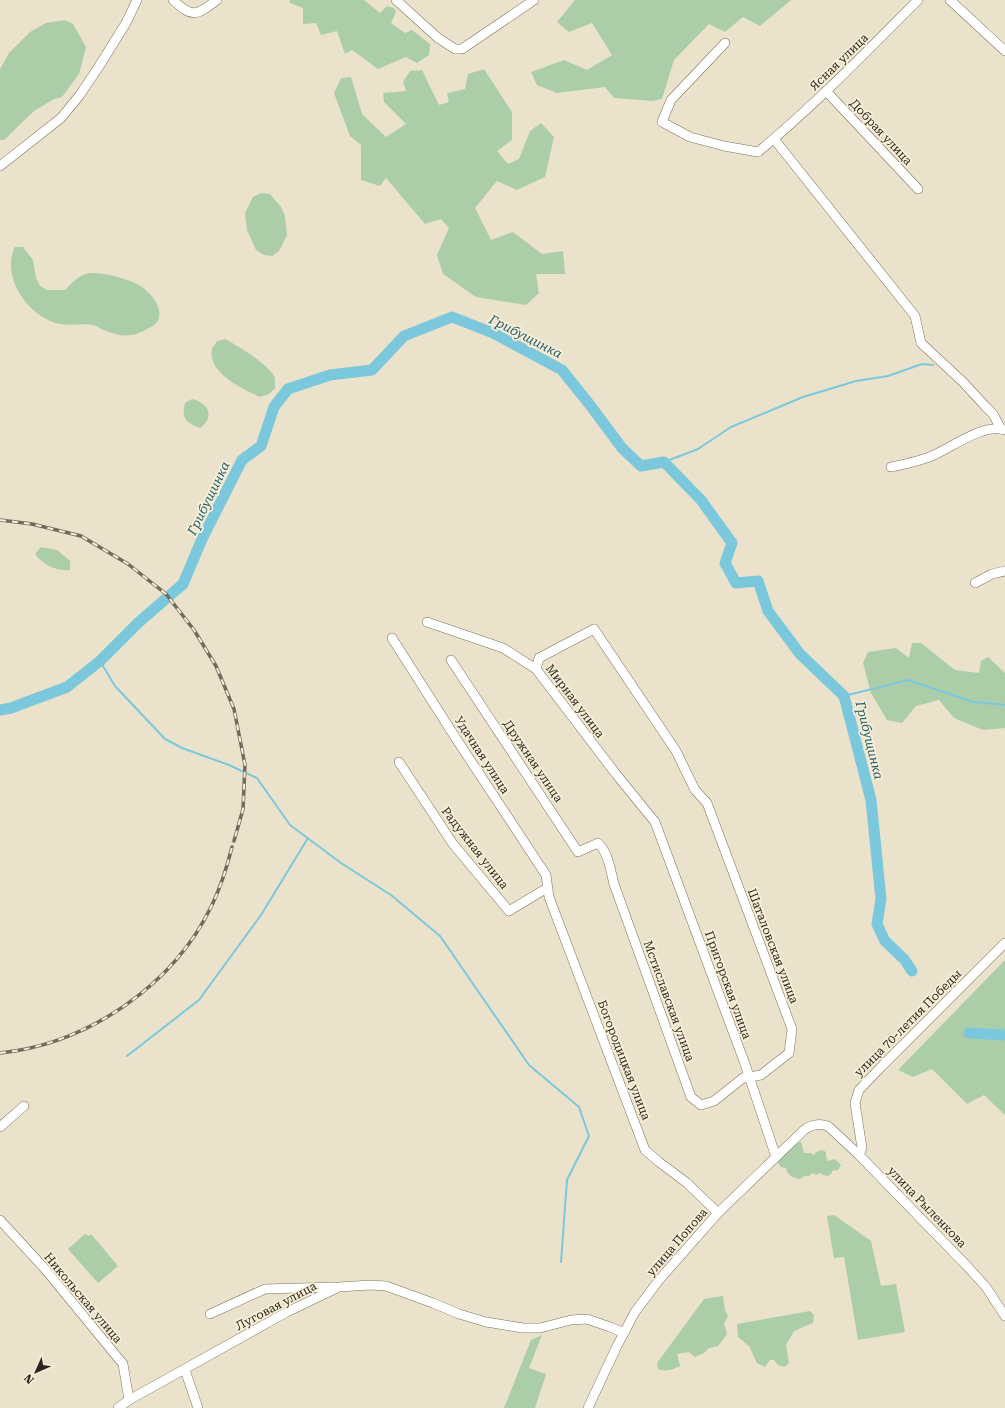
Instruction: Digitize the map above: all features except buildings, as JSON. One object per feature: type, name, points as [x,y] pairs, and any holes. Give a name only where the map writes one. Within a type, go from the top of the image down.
[{"type":"street","points":[[0,166],[61,118],[79,96],[98,68],[126,23],[137,0]]},
{"type":"street","points":[[174,0],[181,8],[188,12],[201,12],[217,0]]},
{"type":"street","points":[[396,0],[438,38],[455,49],[462,49],[534,0]]},
{"type":"street","name":"Ясная улица","points":[[725,43],[671,100],[662,122],[690,137],[724,146],[758,152],[798,119],[918,0]]},
{"type":"street","points":[[950,0],[1005,51]]},
{"type":"street","name":"Добрая улица","points":[[826,91],[918,189]]},
{"type":"street","points":[[774,139],[915,316],[921,343],[963,382],[993,414],[1003,430],[977,433],[966,437],[936,455],[891,467]]},
{"type":"street","points":[[975,583],[992,574],[1005,571]]},
{"type":"street","name":"Мирная улица","points":[[427,622],[503,648],[536,669],[616,774],[655,822]]},
{"type":"street","name":"Шаталовская улица","points":[[536,669],[539,658],[594,629],[676,751],[695,790],[707,803],[792,1028],[790,1053],[761,1075],[750,1078]]},
{"type":"street","name":"Удачная улица","points":[[392,638],[455,738],[546,875],[547,888]]},
{"type":"street","name":"Дружная улица","points":[[451,660],[578,852],[598,842],[603,848]]},
{"type":"street","name":"Радужная улица","points":[[399,762],[454,844],[509,911],[547,888]]},
{"type":"street","name":"Пригорская улица","points":[[655,822],[750,1078],[776,1157]]},
{"type":"street","name":"Мстиславская улица","points":[[603,848],[608,859],[614,884],[691,1097],[701,1105],[714,1101],[743,1078],[750,1078]]},
{"type":"street","name":"Богородицкая улица","points":[[547,888],[549,897],[645,1150],[687,1183],[718,1213]]},
{"type":"street","name":"улица 70-летия Победы","points":[[859,1155],[862,1148],[855,1103],[859,1090],[880,1067],[1005,943]]},
{"type":"street","points":[[0,1128],[24,1106]]},
{"type":"street","name":"улица Попова","points":[[588,1408],[635,1312],[659,1280],[718,1213],[776,1157],[810,1126],[822,1124]]},
{"type":"street","name":"улица Рыленкова","points":[[822,1124],[834,1130],[966,1265],[986,1287],[1005,1316]]},
{"type":"street","name":"Никольская улица","points":[[0,1220],[45,1269],[123,1364],[129,1400]]},
{"type":"street","name":"Луговая улица","points":[[118,1408],[129,1400],[287,1312],[339,1287],[371,1285],[386,1286],[459,1314],[486,1322],[523,1328],[533,1328],[571,1320],[587,1320],[624,1333]]},
{"type":"street","points":[[210,1314],[265,1288],[339,1287]]},
{"type":"street","points":[[185,1370],[198,1408]]},
{"type":"green space","points":[[290,0],[364,0],[380,13],[387,6],[394,8],[396,12],[391,23],[405,33],[412,30],[430,44],[429,55],[417,63],[406,57],[378,69],[352,50],[345,54],[337,31],[321,35],[316,23],[303,24],[303,8],[290,3]]},
{"type":"green space","points":[[575,0],[791,0],[760,26],[743,17],[725,32],[709,24],[674,60],[662,99],[652,101],[614,98],[605,87],[557,93],[537,85],[531,72],[564,60],[587,70],[612,55],[592,23],[569,32],[557,22]]},
{"type":"green space","points":[[65,20],[73,24],[86,47],[79,74],[62,97],[54,99],[34,111],[4,140],[0,140],[0,69],[9,53],[30,32],[46,23]]},
{"type":"green space","points":[[484,69],[512,112],[512,140],[497,151],[508,164],[519,159],[530,131],[541,123],[554,137],[545,177],[517,190],[497,181],[475,208],[491,240],[513,232],[542,254],[563,251],[565,274],[536,274],[539,293],[526,305],[476,297],[443,274],[437,255],[449,228],[441,219],[425,224],[386,178],[380,186],[361,180],[361,145],[350,136],[334,93],[341,78],[351,77],[362,114],[386,137],[406,124],[384,102],[383,93],[406,91],[403,82],[410,71],[422,70],[439,105],[449,102],[447,93],[465,89],[468,74]]},
{"type":"green space","points":[[261,193],[270,194],[281,207],[285,216],[287,235],[279,251],[272,256],[264,255],[256,250],[247,230],[245,213],[253,197]]},
{"type":"green space","points":[[15,247],[23,247],[33,260],[36,278],[40,286],[47,290],[65,290],[80,276],[86,274],[98,273],[115,276],[131,281],[142,287],[155,300],[159,309],[158,321],[153,326],[142,332],[126,336],[101,329],[93,325],[64,325],[49,320],[38,314],[28,305],[14,283],[11,271],[11,259]]},
{"type":"green space","points":[[225,339],[253,356],[272,373],[275,378],[275,388],[269,394],[260,397],[245,390],[228,379],[215,366],[212,358],[212,349],[217,341]]},
{"type":"green space","points":[[192,399],[203,404],[208,411],[209,415],[205,424],[200,428],[188,422],[184,416],[185,403]]},
{"type":"green space","points":[[41,547],[57,550],[70,561],[70,570],[60,570],[46,564],[38,558],[35,554]]},
{"type":"green space","points":[[912,643],[921,643],[955,670],[979,673],[981,661],[988,657],[1005,673],[1005,728],[983,730],[954,718],[939,700],[916,706],[902,723],[887,720],[871,693],[863,663],[868,652],[896,648],[909,658]]},
{"type":"green space","points":[[1005,960],[1005,1115],[984,1095],[967,1104],[932,1069],[913,1077],[898,1070]]},
{"type":"green space","points":[[801,1142],[804,1153],[811,1153],[814,1155],[816,1152],[822,1150],[826,1152],[828,1161],[835,1159],[841,1165],[838,1170],[832,1171],[832,1173],[828,1176],[820,1173],[816,1175],[812,1173],[809,1176],[805,1176],[800,1179],[791,1176],[786,1168],[781,1167],[778,1163],[788,1150]]},
{"type":"green space","points":[[834,1215],[871,1241],[881,1286],[896,1284],[905,1332],[858,1340],[844,1257],[834,1258],[827,1216]]},
{"type":"green space","points":[[85,1234],[89,1236],[91,1234],[118,1266],[98,1283],[68,1249]]},
{"type":"green space","points":[[723,1296],[725,1310],[728,1316],[724,1324],[727,1333],[718,1346],[709,1348],[704,1353],[695,1357],[689,1352],[677,1354],[680,1366],[669,1370],[658,1369],[657,1363],[704,1299]]},
{"type":"green space","points":[[810,1311],[814,1315],[813,1323],[794,1331],[786,1345],[789,1363],[784,1367],[778,1365],[774,1360],[770,1360],[765,1367],[757,1363],[749,1346],[738,1337],[737,1324]]},
{"type":"green space","points":[[542,1335],[529,1368],[546,1374],[535,1408],[504,1408],[531,1340]]},
{"type":"waterway","name":"Грибущинка","points":[[0,710],[11,708],[67,687],[100,661],[139,622],[183,584],[202,539],[242,460],[261,446],[274,407],[288,389],[330,375],[372,370],[404,336],[452,317],[493,333],[562,370],[622,448],[641,466],[664,462],[701,500],[732,543],[725,563],[736,583],[758,581],[768,611],[800,654],[844,696],[871,800],[881,899],[877,924],[885,941],[904,959],[912,971]]},
{"type":"waterway","points":[[664,462],[698,449],[731,427],[803,397],[856,381],[888,376],[922,364],[933,365]]},
{"type":"waterway","points":[[100,661],[115,686],[165,739],[182,748],[229,765],[257,778],[290,825],[341,863],[391,895],[440,936],[529,1065],[579,1107],[589,1136],[567,1180],[561,1262]]},
{"type":"waterway","points":[[844,696],[908,680],[973,702],[1005,705]]},
{"type":"waterway","points":[[127,1056],[199,1000],[261,915],[308,838]]},
{"type":"waterway","name":"Грибущинка","points":[[969,1033],[1005,1035]]},
{"type":"railway","points":[[0,520],[32,524],[81,536],[128,564],[166,594],[194,630],[216,666],[234,709],[245,765],[243,809],[234,841]]},
{"type":"railway","points":[[0,1053],[33,1047],[65,1037],[96,1023],[125,1006],[151,985],[175,961],[196,934],[215,898],[224,876],[232,847]]}]
